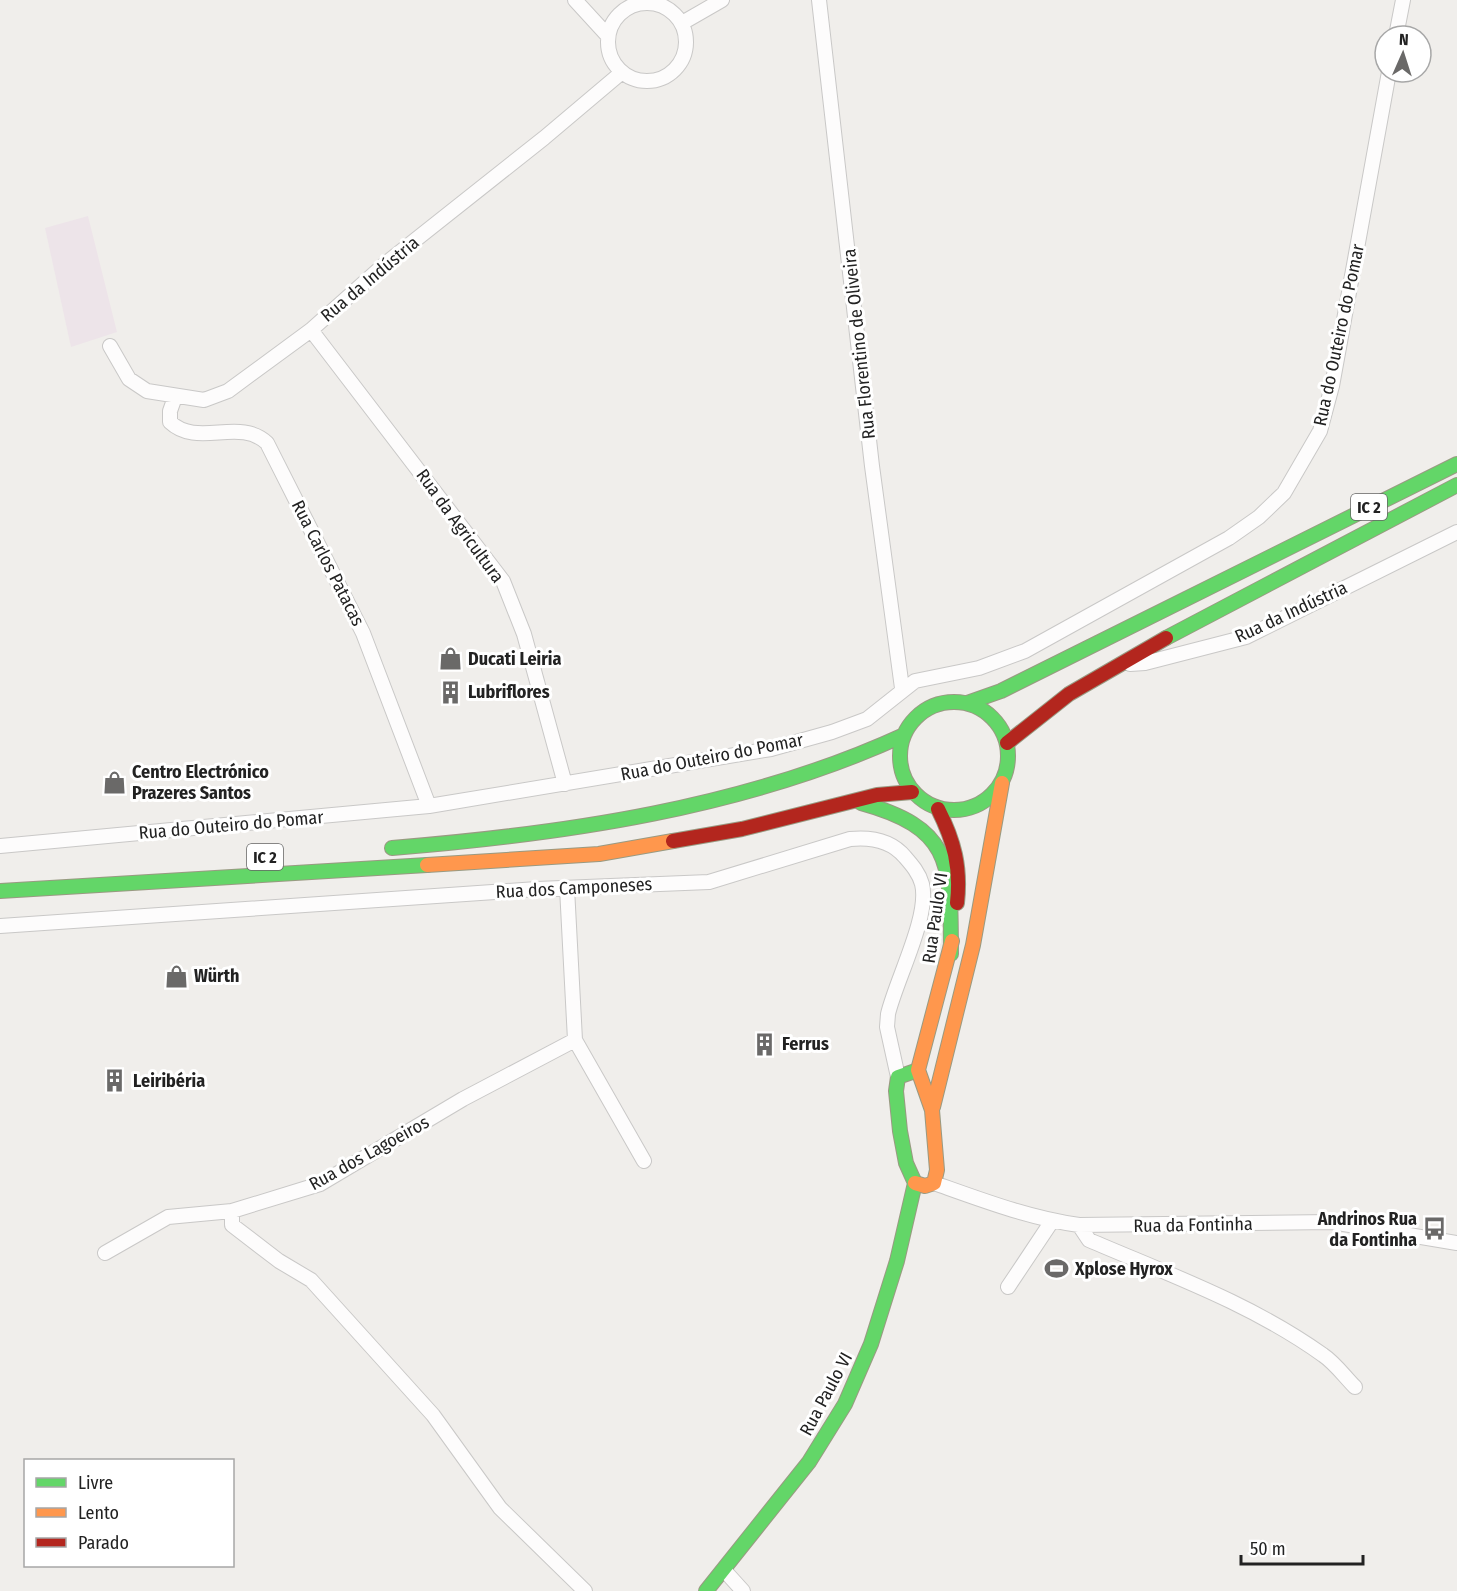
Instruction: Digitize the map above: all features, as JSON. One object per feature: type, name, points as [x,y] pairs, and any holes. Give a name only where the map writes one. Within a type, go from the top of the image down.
[{"type":"main road","points":[[1281,551],[1311,528],[1457,448]]},
{"type":"main road","name":"IC 2","points":[[377,849],[530,835],[653,814],[797,776],[882,746],[904,735],[912,722],[937,705],[952,702],[967,704],[1001,691],[1457,464]]},
{"type":"main road","name":"IC 2","points":[[1007,743],[1046,708],[1116,665],[1277,577],[1374,530],[1457,485]]},
{"type":"main road","points":[[1374,530],[1457,499]]},
{"type":"main road","points":[[932,1110],[973,945],[1002,783],[1007,770],[1007,743],[992,718],[967,704]]},
{"type":"main road","points":[[904,735],[900,749],[900,765],[904,779],[912,792],[928,805],[938,809],[957,811],[975,807],[990,797],[1002,783]]},
{"type":"main road","name":"IC 2","points":[[0,891],[599,854],[742,829],[849,800],[912,792]]},
{"type":"main road","points":[[849,800],[904,814],[919,824],[938,845],[946,862],[951,954]]},
{"type":"main road","name":"Rua Paulo VI","points":[[918,1070],[951,954],[960,866],[958,850],[938,809]]},
{"type":"main road","points":[[918,1070],[932,1110],[937,1170],[934,1183],[925,1186],[915,1183],[906,1163],[896,1090],[898,1077],[906,1072],[918,1070]]},
{"type":"main road","name":"Rua Paulo VI","points":[[706,1591],[809,1462],[845,1404],[859,1376],[885,1303],[915,1183]]},
{"type":"street","points":[[575,0],[608,36]]},
{"type":"street","points":[[625,0],[648,2],[668,9],[682,23],[686,46],[677,68],[656,81],[632,79],[621,72],[612,62],[608,49],[608,36],[617,15],[626,8],[648,2]]},
{"type":"street","points":[[682,23],[722,0]]},
{"type":"street","name":"Rua Florentino de Oliveira","points":[[819,0],[872,466],[902,688]]},
{"type":"street","points":[[1398,24],[1403,0]]},
{"type":"street","name":"Rua da Indústria","points":[[110,345],[129,379],[147,391],[204,400],[228,391],[311,330],[386,264],[544,138],[621,72]]},
{"type":"street","name":"Rua do Outeiro do Pomar","points":[[0,846],[429,806],[791,743],[867,719],[883,708],[902,688],[915,681],[979,668],[1024,651],[1199,557],[1259,517],[1284,493],[1320,431],[1332,386],[1387,84]]},
{"type":"street","name":"Rua da Agricultura","points":[[311,330],[503,581],[524,634],[565,784]]},
{"type":"street","name":"Rua Carlos Patacas","points":[[175,397],[170,411],[170,422],[178,429],[212,433],[242,430],[258,435],[267,443],[363,633],[429,806]]},
{"type":"street","name":"Rua da Indústria","points":[[1116,665],[1145,663],[1246,637],[1457,532]]},
{"type":"street","name":"Rua dos Camponeses","points":[[0,926],[245,907],[709,882],[850,839],[869,837],[901,852],[915,868],[922,885],[923,902],[888,1014],[888,1027],[898,1077]]},
{"type":"street","points":[[567,888],[574,1040],[644,1161]]},
{"type":"street","name":"Rua dos Lagoeiros","points":[[105,1252],[168,1217],[232,1211],[320,1184],[464,1099],[574,1040]]},
{"type":"street","name":"Rua da Fontinha","points":[[934,1183],[1052,1221],[1079,1225],[1332,1222],[1457,1243]]},
{"type":"street","points":[[232,1211],[232,1225],[279,1261],[311,1280],[433,1415],[500,1508],[585,1591]]},
{"type":"street","points":[[1008,1287],[1052,1221]]},
{"type":"street","points":[[1079,1225],[1089,1240],[1245,1308],[1288,1333],[1325,1356],[1355,1387]]},
{"type":"street","points":[[724,1570],[743,1591]]},
{"type":"shaded area","points":[[88,216],[117,332],[71,347],[45,228]]},
{"type":"traffic: fast","points":[[967,703],[1001,691],[1457,464]]},
{"type":"traffic: fast","points":[[1166,638],[1457,485]]},
{"type":"traffic: fast","points":[[954,702],[975,706],[992,718],[1004,735],[1008,756],[1004,777],[992,794],[975,806],[954,810],[933,806],[916,794],[904,777],[900,756],[904,735],[916,718],[933,706],[954,702]]},
{"type":"traffic: fast","points":[[392,848],[523,835],[653,814],[781,781],[843,760],[904,735]]},
{"type":"traffic: fast","points":[[861,803],[892,813],[915,825],[931,839],[941,856],[947,875],[950,897],[951,954]]},
{"type":"traffic: fast","points":[[0,891],[427,865]]},
{"type":"traffic: fast","points":[[706,1591],[809,1462],[845,1404],[871,1344],[897,1261],[915,1183],[906,1163],[900,1131],[896,1091],[898,1077],[918,1070]]},
{"type":"traffic: slow","points":[[933,1107],[973,945],[1002,783]]},
{"type":"traffic: slow","points":[[427,865],[599,854],[673,841]]},
{"type":"traffic: slow","points":[[915,1183],[925,1186],[934,1183],[937,1170],[932,1110],[918,1070],[952,941]]},
{"type":"traffic: jam","points":[[1007,743],[1069,694],[1166,638]]},
{"type":"traffic: jam","points":[[673,841],[742,829],[877,795],[912,792]]},
{"type":"traffic: jam","points":[[938,809],[955,855],[958,878],[957,903]]},
{"type":"place","name":"Ducati Leiria","points":[[450,659]]},
{"type":"place","name":"Lubriflores","points":[[450,692]]},
{"type":"place","name":"Centro Electrónico Prazeres Santos","points":[[114,782]]},
{"type":"place","name":"Würth","points":[[176,976]]},
{"type":"place","name":"Ferrus","points":[[764,1044]]},
{"type":"place","name":"Leiribéria","points":[[115,1081]]},
{"type":"place","name":"Andrinos Rua da Fontinha","points":[[1435,1229]]},
{"type":"place","name":"Xplose Hyrox","points":[[1057,1269]]}]
